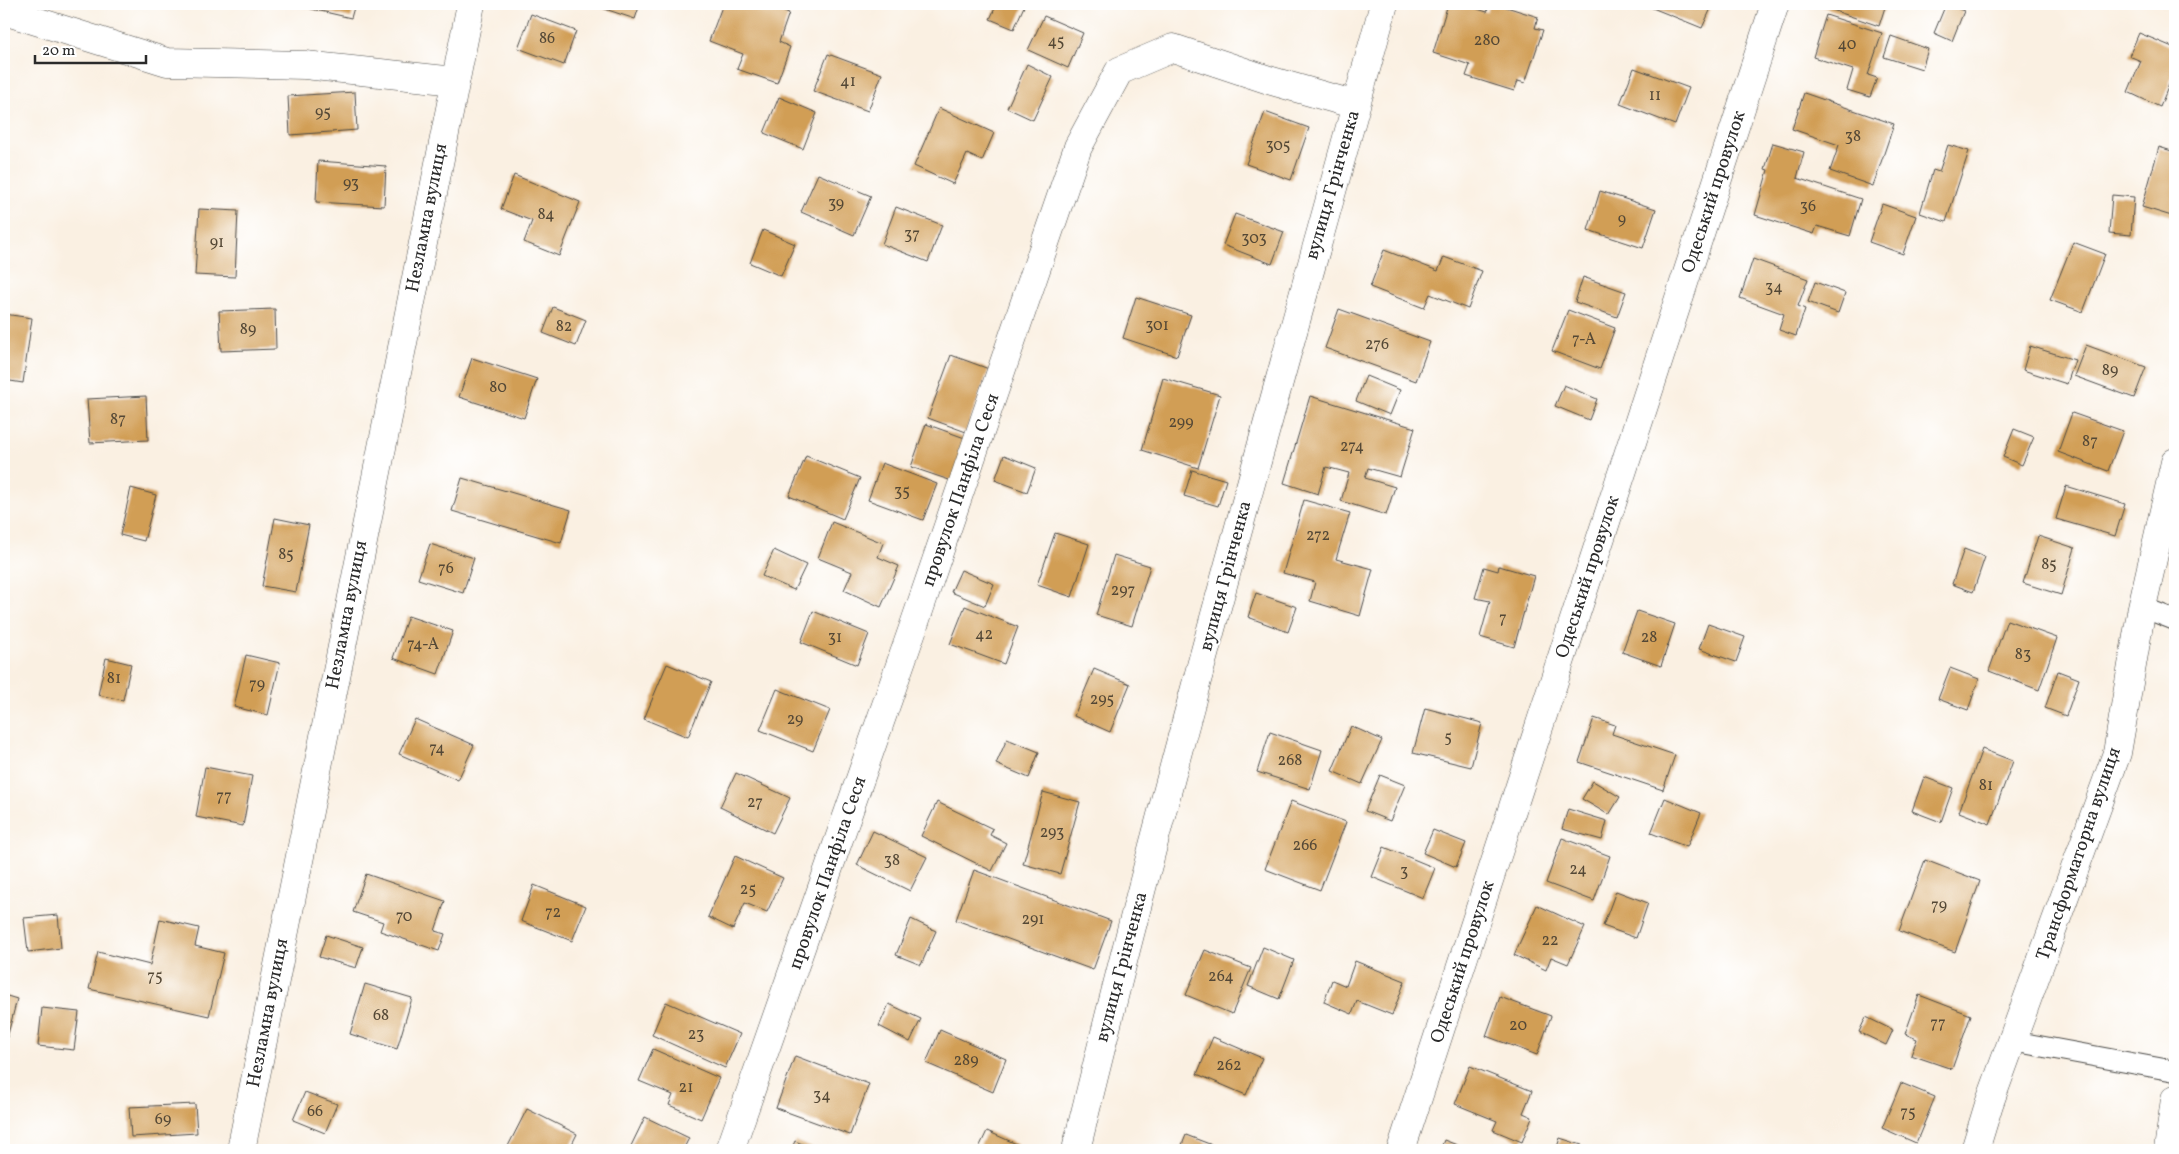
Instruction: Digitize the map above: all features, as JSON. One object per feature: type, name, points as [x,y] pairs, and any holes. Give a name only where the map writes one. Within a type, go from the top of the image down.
[{"type":"street","name":"Незламна вулиця","points":[[241,1150],[471,4]]},
{"type":"street","name":"вулиця Грінченка","points":[[1076,1150],[1106,1029],[1261,443],[1384,4]]},
{"type":"street","name":"Одеський провулок","points":[[1401,1150],[1775,4]]},
{"type":"street","points":[[4,12],[168,62],[305,65],[455,81]]},
{"type":"street","name":"провулок Панфіла Сеся","points":[[730,1150],[913,628],[1078,147],[1120,71],[1173,48],[1272,82],[1356,105]]},
{"type":"street","name":"Трансформаторна вулиця","points":[[1975,1150],[1989,1104],[2117,753],[2142,607],[2175,462]]},
{"type":"street","points":[[2172,1135],[2175,1099]]},
{"type":"lane","points":[[2142,607],[2175,620]]},
{"type":"lane","points":[[2012,1040],[2175,1071]]},
{"type":"building","points":[[290,4],[355,4],[351,18]]},
{"type":"building","points":[[590,4],[640,4],[635,19]]},
{"type":"building","points":[[723,4],[764,4],[789,13],[779,42],[790,47],[777,83],[737,69],[743,54],[709,41]]},
{"type":"building","points":[[997,4],[1025,4],[1014,29],[990,19]]},
{"type":"building","points":[[1448,4],[1462,4],[1487,12],[1490,4],[1497,4],[1538,17],[1535,28],[1543,30],[1525,83],[1518,81],[1514,91],[1466,76],[1470,65],[1433,53]]},
{"type":"building","points":[[1652,4],[1713,4],[1702,28],[1650,7]]},
{"type":"building","points":[[1815,4],[1886,4],[1879,26]]},
{"type":"building","points":[[1946,4],[1964,11],[1952,41],[1934,33]]},
{"type":"building","points":[[531,14],[576,31],[564,65],[518,48]]},
{"type":"building","points":[[1826,15],[1882,33],[1868,75],[1877,78],[1870,97],[1847,90],[1853,70],[1813,57]]},
{"type":"building","points":[[1044,16],[1083,33],[1068,68],[1028,50]]},
{"type":"building","points":[[2139,33],[2175,48],[2175,70],[2160,107],[2128,92],[2141,61],[2129,56]]},
{"type":"building","points":[[1891,36],[1928,49],[1922,69],[1884,57]]},
{"type":"building","points":[[828,54],[882,74],[868,111],[813,91]]},
{"type":"building","points":[[1027,64],[1053,77],[1033,120],[1007,108]]},
{"type":"building","points":[[1634,68],[1689,88],[1675,125],[1620,104]]},
{"type":"building","points":[[355,92],[357,130],[290,135],[288,96]]},
{"type":"building","points":[[1804,93],[1894,124],[1873,186],[1830,171],[1839,145],[1792,129]]},
{"type":"building","points":[[779,97],[817,113],[803,149],[764,133]]},
{"type":"building","points":[[939,108],[994,133],[982,161],[967,154],[953,184],[914,166]]},
{"type":"building","points":[[1265,112],[1309,128],[1291,180],[1246,164]]},
{"type":"building","points":[[1773,143],[1804,152],[1797,178],[1861,199],[1850,236],[1817,226],[1814,234],[1755,215],[1768,170],[1765,169]]},
{"type":"building","points":[[1948,145],[1969,151],[1946,222],[1920,213],[1933,170],[1939,172]]},
{"type":"building","points":[[2159,147],[2175,152],[2175,217],[2142,207]]},
{"type":"building","points":[[318,161],[386,166],[384,206],[316,202]]},
{"type":"building","points":[[818,174],[871,196],[854,235],[801,212]]},
{"type":"building","points":[[514,175],[580,202],[559,256],[524,242],[532,221],[501,209]]},
{"type":"building","points":[[1600,191],[1656,209],[1643,248],[1588,230]]},
{"type":"building","points":[[2112,195],[2134,197],[2131,235],[2109,233]]},
{"type":"building","points":[[1882,204],[1916,216],[1903,254],[1869,242]]},
{"type":"building","points":[[896,207],[942,225],[928,262],[882,244]]},
{"type":"building","points":[[199,209],[238,211],[235,277],[195,275]]},
{"type":"building","points":[[1235,214],[1284,232],[1272,264],[1223,245]]},
{"type":"building","points":[[763,230],[795,244],[781,276],[750,263]]},
{"type":"building","points":[[2073,242],[2105,254],[2083,312],[2050,300]]},
{"type":"building","points":[[1384,250],[1438,271],[1444,257],[1482,271],[1468,309],[1430,294],[1424,308],[1370,287]]},
{"type":"building","points":[[1753,259],[1808,279],[1798,306],[1805,309],[1796,336],[1779,330],[1784,314],[1740,298]]},
{"type":"building","points":[[1583,277],[1626,292],[1617,317],[1575,302]]},
{"type":"building","points":[[1815,282],[1845,293],[1838,313],[1808,302]]},
{"type":"building","points":[[1136,297],[1191,315],[1177,356],[1123,338]]},
{"type":"building","points":[[553,307],[586,320],[576,346],[543,333]]},
{"type":"building","points":[[275,309],[276,349],[221,351],[219,311]]},
{"type":"building","points":[[1339,309],[1430,342],[1416,381],[1325,348]]},
{"type":"building","points":[[1568,310],[1615,328],[1600,369],[1552,351]]},
{"type":"building","points":[[4,314],[32,318],[23,383],[4,380]]},
{"type":"building","points":[[2086,345],[2146,367],[2134,398],[2074,376]]},
{"type":"building","points":[[2030,346],[2075,360],[2067,384],[2023,370]]},
{"type":"building","points":[[951,355],[989,369],[966,432],[928,418]]},
{"type":"building","points":[[472,358],[537,379],[524,418],[459,397]]},
{"type":"building","points":[[1366,376],[1400,390],[1390,415],[1356,401]]},
{"type":"building","points":[[1163,378],[1220,395],[1198,468],[1142,450]]},
{"type":"building","points":[[1564,385],[1597,399],[1589,420],[1555,406]]},
{"type":"building","points":[[146,396],[148,440],[90,443],[87,399]]},
{"type":"building","points":[[1310,396],[1415,428],[1400,477],[1368,468],[1365,478],[1395,487],[1386,515],[1341,501],[1349,473],[1326,467],[1318,494],[1284,483]]},
{"type":"building","points":[[2072,413],[2123,431],[2108,471],[2058,452]]},
{"type":"building","points":[[926,424],[973,441],[958,483],[911,467]]},
{"type":"building","points":[[2014,429],[2034,437],[2022,465],[2003,457]]},
{"type":"building","points":[[1004,455],[1036,468],[1027,492],[995,480]]},
{"type":"building","points":[[806,456],[860,478],[843,519],[789,496]]},
{"type":"building","points":[[882,463],[937,484],[923,520],[868,500]]},
{"type":"building","points":[[1192,470],[1226,480],[1218,506],[1184,496]]},
{"type":"building","points":[[462,478],[571,510],[561,543],[452,511]]},
{"type":"building","points":[[2066,486],[2125,504],[2115,536],[2056,519]]},
{"type":"building","points":[[131,488],[156,495],[144,541],[120,535]]},
{"type":"building","points":[[1304,500],[1350,513],[1336,559],[1373,569],[1360,616],[1310,601],[1315,582],[1283,573]]},
{"type":"building","points":[[275,518],[309,525],[296,592],[262,586]]},
{"type":"building","points":[[832,522],[883,543],[878,557],[899,566],[881,607],[844,590],[852,572],[818,558]]},
{"type":"building","points":[[1055,533],[1089,544],[1072,597],[1037,585]]},
{"type":"building","points":[[2038,536],[2075,548],[2061,595],[2023,583]]},
{"type":"building","points":[[430,544],[474,558],[463,593],[418,579]]},
{"type":"building","points":[[1964,549],[1985,557],[1973,592],[1952,584]]},
{"type":"building","points":[[774,550],[806,565],[794,590],[762,576]]},
{"type":"building","points":[[1114,555],[1150,566],[1132,626],[1096,615]]},
{"type":"building","points":[[1499,566],[1534,576],[1514,647],[1480,637],[1490,601],[1475,598],[1484,567],[1498,571]]},
{"type":"building","points":[[961,570],[994,584],[985,606],[951,592]]},
{"type":"building","points":[[1256,593],[1297,607],[1288,632],[1248,617]]},
{"type":"building","points":[[965,606],[1018,627],[1004,664],[950,644]]},
{"type":"building","points":[[813,611],[869,634],[857,665],[801,642]]},
{"type":"building","points":[[1637,611],[1675,624],[1661,666],[1622,652]]},
{"type":"building","points":[[408,616],[453,631],[438,674],[393,658]]},
{"type":"building","points":[[2007,620],[2057,638],[2039,690],[1989,671]]},
{"type":"building","points":[[1708,624],[1745,637],[1736,662],[1699,649]]},
{"type":"building","points":[[246,655],[280,663],[268,715],[234,707]]},
{"type":"building","points":[[106,658],[131,664],[123,700],[98,695]]},
{"type":"building","points":[[667,664],[711,682],[688,737],[644,719]]},
{"type":"building","points":[[1950,668],[1979,679],[1968,710],[1938,699]]},
{"type":"building","points":[[1094,669],[1130,684],[1110,732],[1074,716]]},
{"type":"building","points":[[2058,671],[2079,679],[2066,716],[2045,708]]},
{"type":"building","points":[[777,689],[830,710],[813,751],[760,730]]},
{"type":"building","points":[[1425,708],[1482,723],[1471,767],[1413,753]]},
{"type":"building","points":[[1594,718],[1615,725],[1612,734],[1675,755],[1663,790],[1579,762]]},
{"type":"building","points":[[415,719],[474,745],[458,780],[399,754]]},
{"type":"building","points":[[1351,726],[1382,740],[1362,784],[1332,771]]},
{"type":"building","points":[[1270,732],[1322,750],[1310,789],[1257,772]]},
{"type":"building","points":[[1007,739],[1039,752],[1029,778],[996,764]]},
{"type":"building","points":[[1982,749],[2013,761],[1990,824],[1959,812]]},
{"type":"building","points":[[205,767],[252,776],[243,826],[196,817]]},
{"type":"building","points":[[736,773],[790,798],[773,833],[720,807]]},
{"type":"building","points":[[1380,775],[1405,785],[1390,821],[1365,811]]},
{"type":"building","points":[[1924,777],[1953,788],[1941,822],[1912,811]]},
{"type":"building","points":[[1593,781],[1620,797],[1609,815],[1582,799]]},
{"type":"building","points":[[1043,792],[1080,802],[1060,874],[1023,864]]},
{"type":"building","points":[[1665,798],[1701,813],[1687,847],[1651,833]]},
{"type":"building","points":[[1291,801],[1346,822],[1320,890],[1265,869]]},
{"type":"building","points":[[937,802],[993,829],[990,835],[1006,843],[992,871],[921,836]]},
{"type":"building","points":[[1568,809],[1607,821],[1602,840],[1562,829]]},
{"type":"building","points":[[1433,830],[1466,843],[1456,867],[1423,853]]},
{"type":"building","points":[[873,831],[927,857],[910,891],[857,865]]},
{"type":"building","points":[[1562,838],[1610,856],[1594,901],[1546,883]]},
{"type":"building","points":[[1384,847],[1435,868],[1423,898],[1372,877]]},
{"type":"building","points":[[735,856],[783,878],[767,912],[745,903],[733,929],[708,917]]},
{"type":"building","points":[[1925,860],[1980,881],[1955,952],[1899,931]]},
{"type":"building","points":[[974,870],[1111,921],[1093,970],[956,920]]},
{"type":"building","points":[[366,874],[445,901],[435,931],[445,934],[439,951],[380,931],[383,922],[353,912]]},
{"type":"building","points":[[534,885],[586,906],[572,941],[521,921]]},
{"type":"building","points":[[1616,891],[1648,903],[1636,938],[1603,926]]},
{"type":"building","points":[[1537,905],[1585,927],[1568,964],[1551,957],[1546,970],[1514,955]]},
{"type":"building","points":[[58,915],[61,948],[28,952],[24,918]]},
{"type":"building","points":[[160,919],[199,928],[195,946],[224,953],[209,1016],[89,989],[98,952],[150,965]]},
{"type":"building","points":[[911,919],[936,931],[921,965],[896,955]]},
{"type":"building","points":[[326,935],[363,947],[356,968],[319,957]]},
{"type":"building","points":[[1263,947],[1294,960],[1279,999],[1248,986]]},
{"type":"building","points":[[1205,950],[1251,968],[1232,1014],[1186,995]]},
{"type":"building","points":[[1355,961],[1405,981],[1392,1015],[1357,1001],[1352,1014],[1324,1002],[1332,980],[1346,986]]},
{"type":"building","points":[[365,984],[412,998],[397,1049],[350,1034]]},
{"type":"building","points":[[4,995],[17,999],[4,1050]]},
{"type":"building","points":[[1919,995],[1971,1015],[1952,1069],[1911,1055],[1917,1039],[1905,1034]]},
{"type":"building","points":[[1500,997],[1551,1016],[1537,1055],[1486,1036]]},
{"type":"building","points":[[666,1002],[740,1034],[725,1068],[652,1035]]},
{"type":"building","points":[[889,1004],[921,1019],[910,1042],[879,1026]]},
{"type":"building","points":[[42,1008],[79,1012],[74,1050],[38,1046]]},
{"type":"building","points":[[1866,1017],[1893,1030],[1886,1045],[1859,1032]]},
{"type":"building","points":[[940,1030],[1006,1059],[993,1092],[926,1063]]},
{"type":"building","points":[[1213,1037],[1262,1058],[1246,1095],[1197,1074]]},
{"type":"building","points":[[653,1049],[719,1078],[701,1119],[669,1105],[673,1095],[639,1081]]},
{"type":"building","points":[[795,1056],[869,1084],[850,1135],[776,1108]]},
{"type":"building","points":[[1470,1066],[1532,1091],[1523,1113],[1532,1117],[1522,1142],[1493,1130],[1497,1121],[1455,1104]]},
{"type":"building","points":[[1901,1083],[1935,1097],[1916,1143],[1882,1128]]},
{"type":"building","points":[[305,1092],[337,1104],[325,1133],[293,1120]]},
{"type":"building","points":[[195,1104],[197,1133],[131,1137],[129,1107]]},
{"type":"building","points":[[527,1109],[577,1134],[569,1150],[506,1150]]},
{"type":"building","points":[[645,1117],[689,1138],[683,1150],[629,1150]]},
{"type":"building","points":[[987,1131],[1030,1150],[978,1150]]},
{"type":"building","points":[[1186,1135],[1225,1150],[1180,1150]]},
{"type":"building","points":[[1560,1138],[1588,1147],[1587,1150],[1556,1150]]},
{"type":"building","points":[[1444,1140],[1470,1150],[1440,1150]]},
{"type":"building","points":[[795,1141],[817,1150],[791,1150]]}]
